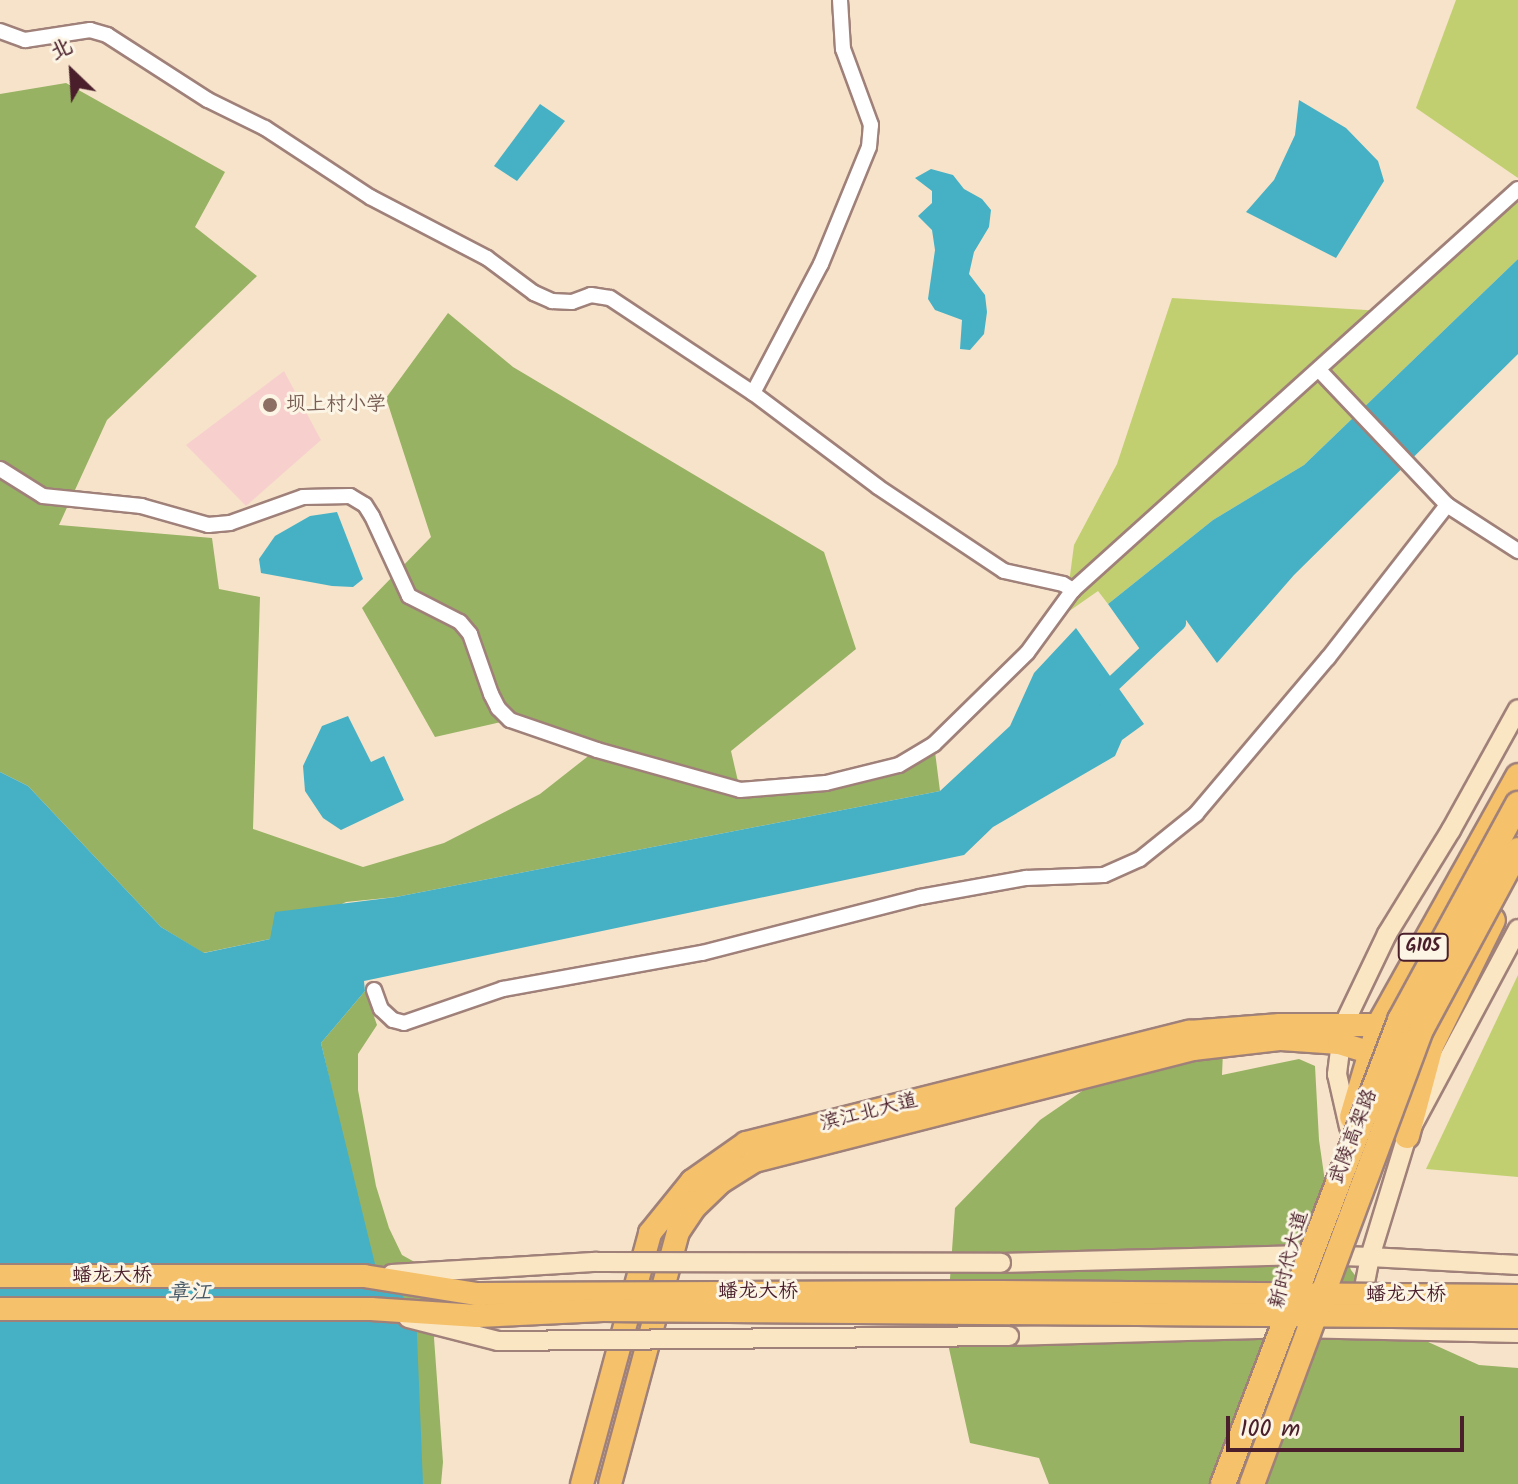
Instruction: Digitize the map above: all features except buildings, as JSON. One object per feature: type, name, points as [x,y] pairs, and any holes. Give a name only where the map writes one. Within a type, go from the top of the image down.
[{"type":"highway","name":"G105","points":[[1349,1127],[1379,1025],[1518,776]]},
{"type":"highway","name":"武陵高架路","points":[[1223,1484],[1400,1020],[1518,804]]},
{"type":"highway","name":"武陵高架路","points":[[1252,1484],[1422,1028],[1518,850]]},
{"type":"highway","name":"G105","points":[[1407,1136],[1431,1046],[1518,868]]},
{"type":"main road","name":"滨江北大道","points":[[582,1484],[650,1233],[692,1181],[746,1143],[1189,1032],[1280,1025],[1341,1035],[1371,1053]]},
{"type":"main road","name":"滨江北大道","points":[[610,1484],[678,1232],[695,1207],[721,1182],[754,1161],[1193,1049],[1341,1035],[1379,1025]]},
{"type":"main road","name":"蟠龙大桥","points":[[0,1276],[364,1276],[476,1294],[1000,1292],[1518,1296]]},
{"type":"main road","name":"蟠龙大桥","points":[[0,1309],[371,1309],[477,1316],[618,1310],[1518,1317]]},
{"type":"street","points":[[753,393],[821,264],[869,147],[871,125],[843,49],[840,0]]},
{"type":"street","points":[[0,31],[25,40],[90,30],[107,35],[208,100],[265,128],[370,197],[487,258],[534,293],[552,301],[572,302],[591,295],[610,298],[753,393],[878,487],[1004,571],[1063,584],[1073,590]]},
{"type":"street","points":[[0,469],[43,496],[141,506],[208,525],[230,523],[303,497],[350,496],[365,505],[372,516],[409,596],[460,622],[470,634],[491,694],[498,708],[510,720],[597,750],[740,790],[826,783],[899,765],[934,744],[1027,653],[1073,590],[1320,371],[1518,189]]},
{"type":"street","points":[[1320,371],[1447,505],[1518,551]]},
{"type":"street","points":[[374,990],[381,1009],[393,1020],[404,1023],[503,989],[702,953],[920,897],[1026,878],[1104,875],[1140,859],[1196,814],[1328,658],[1447,505]]},
{"type":"street","points":[[1349,1127],[1337,1074],[1341,1035],[1387,934],[1451,830],[1518,709]]},
{"type":"street","points":[[1357,1327],[1370,1257],[1407,1136],[1518,929]]},
{"type":"street","name":"新时代大道","points":[[1349,1127],[1295,1328],[1518,1333]]},
{"type":"street","points":[[364,1276],[597,1262],[1001,1263],[1315,1255],[1518,1265]]},
{"type":"street","points":[[371,1309],[498,1341],[1009,1336],[1295,1328]]},
{"type":"shaded area","name":"坝上村小学","points":[[284,371],[321,440],[246,506],[186,445]]},
{"type":"green space","points":[[1456,0],[1518,0],[1518,178],[1416,108]]},
{"type":"green space","points":[[66,83],[225,172],[195,227],[257,276],[107,420],[59,525],[212,538],[219,589],[260,597],[253,829],[363,867],[444,843],[540,794],[596,750],[510,720],[435,737],[362,608],[431,537],[386,398],[448,313],[513,367],[824,552],[856,649],[731,751],[740,790],[899,765],[934,744],[940,791],[396,897],[346,902],[270,939],[203,953],[161,927],[28,786],[0,772],[0,94]]},
{"type":"green space","points":[[1518,189],[1518,259],[1304,465],[1213,520],[1108,604],[1098,591],[1065,614],[1074,545],[1117,464],[1172,298],[1382,311]]},
{"type":"green space","points":[[1518,975],[1518,1177],[1426,1169]]},
{"type":"green space","points":[[365,991],[377,1025],[358,1054],[358,1090],[376,1186],[389,1228],[402,1255],[420,1265],[435,1289],[440,1305],[434,1338],[443,1462],[441,1484],[423,1484],[321,1043]]},
{"type":"green space","points":[[1224,1028],[1222,1075],[1299,1059],[1315,1066],[1319,1140],[1329,1209],[1351,1270],[1395,1327],[1479,1365],[1518,1368],[1518,1484],[1049,1484],[1039,1458],[970,1443],[946,1335],[955,1208],[1040,1120],[1136,1054]]},
{"type":"water","points":[[1299,100],[1346,128],[1378,161],[1384,181],[1336,258],[1246,212],[1274,180],[1295,135]]},
{"type":"water","points":[[540,104],[565,121],[517,181],[494,166]]},
{"type":"water","points":[[931,169],[953,175],[964,189],[982,199],[991,210],[989,227],[974,252],[969,274],[985,295],[987,312],[984,334],[970,350],[960,349],[962,320],[935,310],[928,299],[935,250],[932,230],[918,216],[932,203],[932,191],[915,178]]},
{"type":"water","points":[[1518,259],[1518,354],[1294,575],[1217,663],[1186,620],[1142,652],[1108,604],[1213,520],[1304,465]]},
{"type":"water","points":[[337,512],[363,579],[353,587],[332,586],[261,573],[259,559],[275,536],[310,516]]},
{"type":"water","name":"章江","points":[[1076,628],[1144,724],[1122,740],[1115,756],[993,827],[964,855],[364,981],[365,991],[321,1043],[376,1268],[416,1310],[423,1484],[0,1484],[0,772],[28,786],[161,927],[204,953],[270,939],[275,912],[396,897],[940,791],[1010,726],[1034,673]]},
{"type":"water","points":[[348,716],[371,762],[384,756],[404,800],[341,830],[323,818],[305,791],[303,766],[322,726]]},
{"type":"waterway","points":[[1098,698],[1178,623]]},
{"type":"place","name":"坝上村小学","points":[[270,405]]}]
